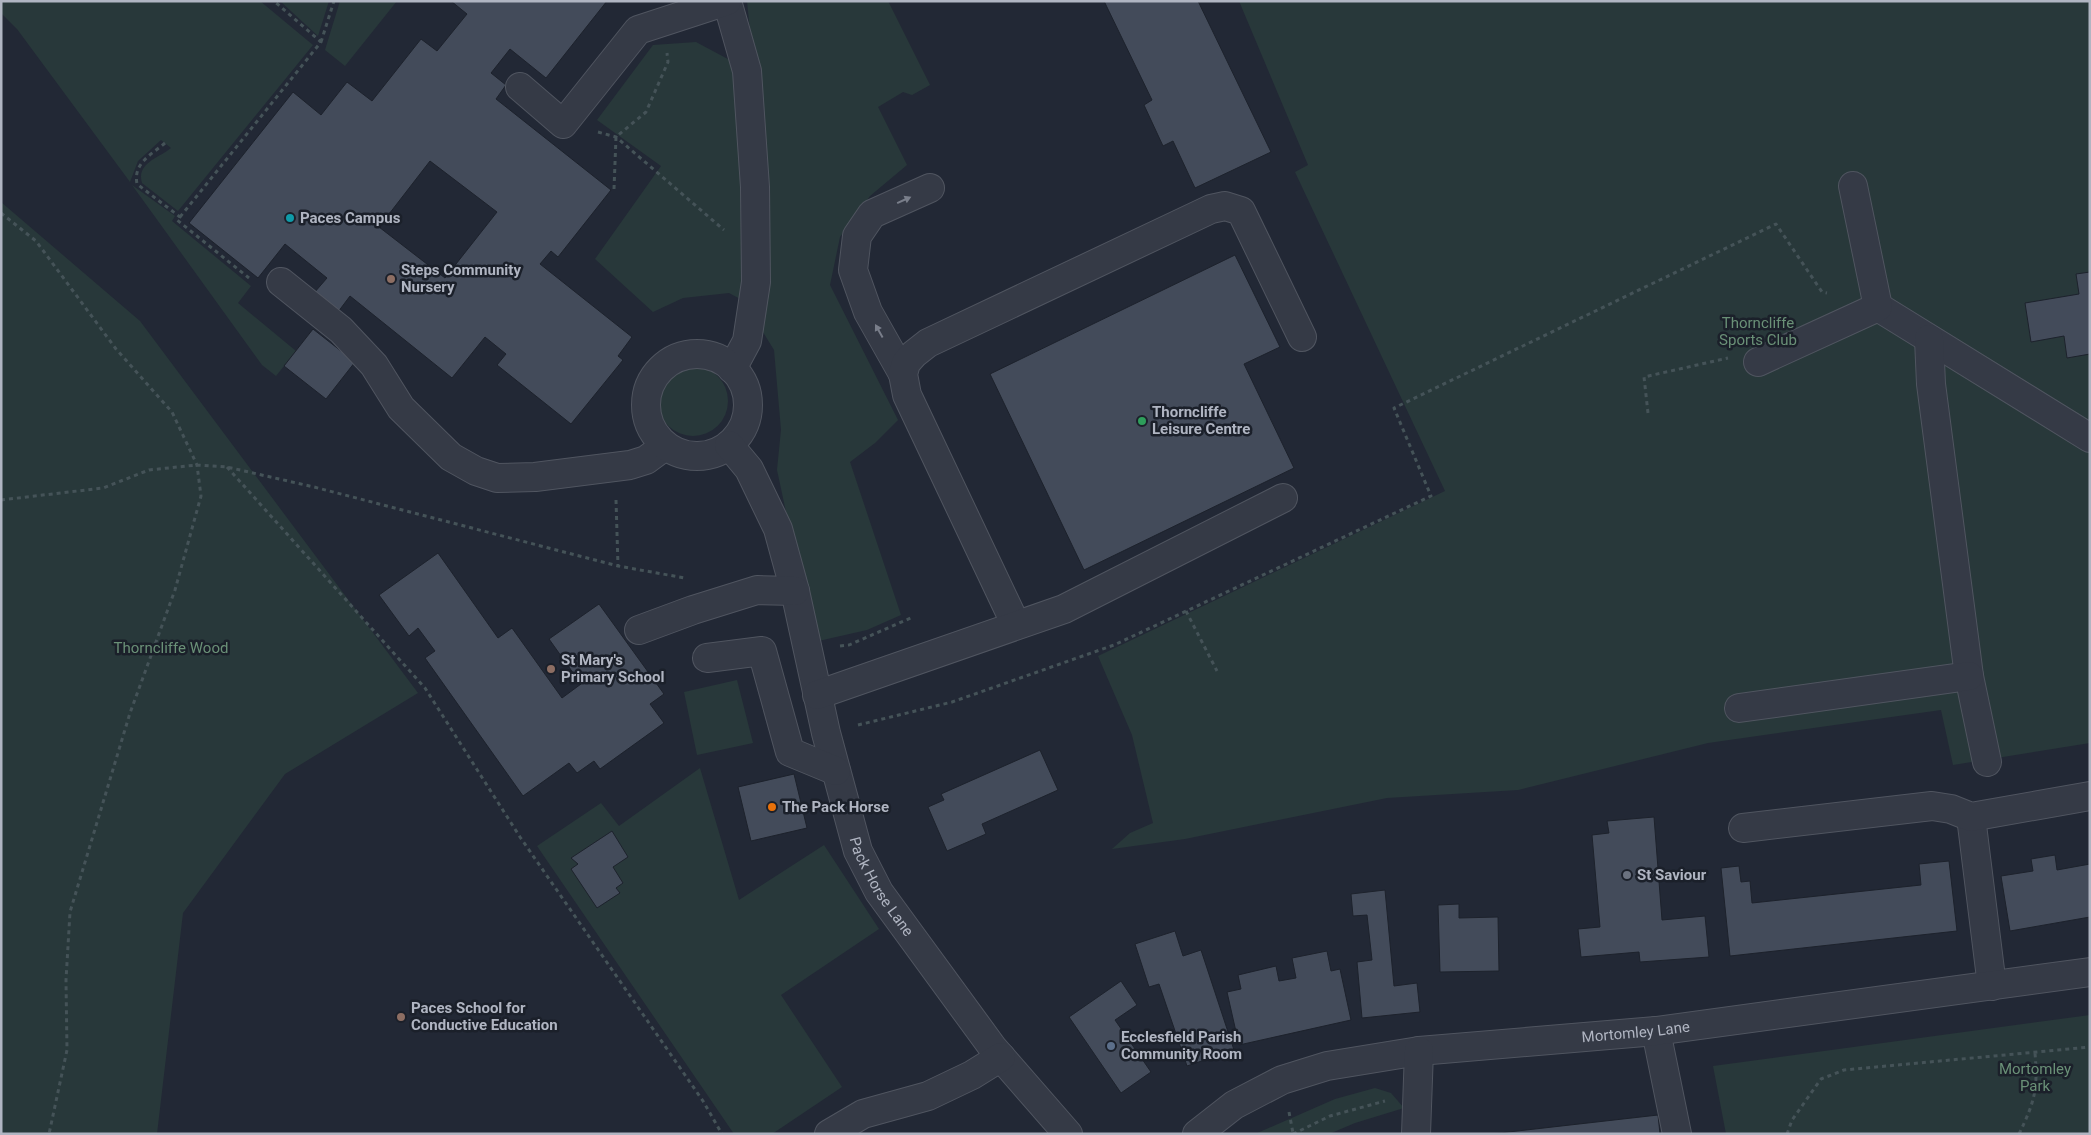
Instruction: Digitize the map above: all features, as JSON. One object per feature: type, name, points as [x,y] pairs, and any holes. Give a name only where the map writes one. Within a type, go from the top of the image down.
[{"type":"street","points":[[520,87],[563,124],[638,30],[727,1],[747,71],[755,187],[756,258],[756,282],[747,341],[732,369]]},
{"type":"street","points":[[1853,186],[1878,307],[2090,438]]},
{"type":"street","points":[[930,188],[872,214],[857,236],[853,270],[868,312],[903,374],[907,395],[1016,625]]},
{"type":"street","points":[[903,374],[906,364],[914,354],[928,343],[1211,209],[1226,206],[1233,206],[1241,211],[1302,337]]},
{"type":"street","points":[[281,282],[341,330],[374,364],[401,408],[451,457],[476,471],[497,478],[535,476],[614,466],[646,460],[665,446]]},
{"type":"street","points":[[1758,362],[1878,307]]},
{"type":"street","points":[[1929,339],[1931,384],[1969,676],[1987,762]]},
{"type":"street","points":[[694,355],[703,355],[719,360],[732,369],[742,383],[747,399],[746,416],[740,432],[729,445],[714,454],[697,457],[680,454],[665,446],[654,434],[647,419],[646,411],[649,386],[658,372],[670,361],[694,355]]},
{"type":"street","name":"Pack Horse Lane","points":[[729,445],[749,469],[778,529],[795,591],[826,733],[858,850],[879,892],[1001,1057],[1068,1134]]},
{"type":"street","points":[[817,695],[1064,609],[1283,498]]},
{"type":"street","points":[[639,630],[693,610],[757,590],[795,591]]},
{"type":"street","points":[[707,658],[762,651],[790,752],[836,772]]},
{"type":"street","points":[[1739,708],[1969,676]]},
{"type":"street","points":[[1743,828],[1932,806],[1951,809],[1970,818],[2090,796]]},
{"type":"street","points":[[1970,818],[1992,986]]},
{"type":"street","name":"Mortomley Lane","points":[[1197,1134],[1234,1105],[1282,1080],[1327,1066],[1418,1051],[1656,1031],[2090,972]]},
{"type":"street","points":[[1656,1031],[1677,1134]]},
{"type":"street","points":[[1416,1134],[1418,1051]]},
{"type":"street","points":[[829,1134],[862,1114],[922,1089],[972,1075],[1001,1057]]},
{"type":"path","points":[[274,1],[321,42]]},
{"type":"path","points":[[281,282],[269,293],[177,220],[321,42],[334,1]]},
{"type":"path","points":[[614,189],[616,137],[646,112],[668,62],[663,23]]},
{"type":"path","points":[[563,124],[616,137],[756,258]]},
{"type":"path","points":[[165,143],[140,164],[135,173],[137,184],[180,217]]},
{"type":"path","points":[[1,213],[36,241],[116,349],[172,412],[197,465],[200,496],[175,590],[130,714],[70,912],[66,980],[67,1050],[49,1134]]},
{"type":"path","points":[[826,733],[952,702],[1114,645],[1431,496],[1394,408],[1776,224],[1822,292],[1831,294]]},
{"type":"path","points":[[1648,413],[1644,377],[1749,353],[1758,362]]},
{"type":"path","points":[[1,500],[103,488],[150,470],[197,465],[227,467],[314,487],[618,566],[692,579]]},
{"type":"path","points":[[614,466],[618,566]]},
{"type":"path","points":[[227,467],[425,688],[520,837],[703,1101],[722,1134]]},
{"type":"path","points":[[1186,611],[1217,671]]},
{"type":"path","points":[[807,647],[849,645],[913,617]]},
{"type":"path","points":[[1787,1134],[1792,1120],[1822,1079],[1844,1070],[2090,1047]]},
{"type":"path","points":[[2019,1134],[2034,1097],[2037,1082],[2035,1052]]},
{"type":"path","points":[[1293,1134],[1330,1116],[1417,1092]]},
{"type":"green space","points":[[1,1],[260,1],[313,45],[178,211],[142,183],[141,176],[145,166],[171,148],[161,140],[138,161],[130,182],[17,29],[1,13]]},
{"type":"green space","points":[[280,1],[329,1],[318,36]]},
{"type":"green space","points":[[340,1],[397,1],[345,66],[325,50]]},
{"type":"green space","points":[[747,1],[888,1],[930,85],[912,95],[903,92],[878,107],[907,165],[870,196],[840,237],[830,285],[898,420],[875,443],[850,462],[901,615],[867,630],[814,642],[777,470],[781,430],[774,350],[744,301],[729,293],[683,298],[653,312],[595,259],[661,166],[597,120],[653,45],[696,42],[754,73]]},
{"type":"green space","name":"Thorncliffe Sports Club","points":[[1239,1],[2090,1],[2090,743],[1953,765],[1941,710],[1708,743],[1518,790],[1387,798],[1185,839],[1112,849],[1130,833],[1153,823],[1132,735],[1098,656],[1445,491],[1295,172],[1308,165]]},
{"type":"green space","points":[[132,185],[175,216],[172,221],[251,286],[238,303],[296,351],[276,376],[262,365]]},
{"type":"green space","name":"Thorncliffe Wood","points":[[1,202],[140,321],[418,693],[285,774],[183,913],[157,1134],[1,1134]]},
{"type":"green space","points":[[693,366],[706,369],[718,376],[725,388],[728,401],[725,414],[718,426],[706,433],[693,436],[680,433],[668,426],[661,414],[658,401],[661,388],[668,376],[680,369]]},
{"type":"green space","points":[[737,680],[753,743],[697,755],[684,692]]},
{"type":"green space","points":[[700,768],[739,900],[824,845],[879,929],[781,995],[842,1087],[772,1134],[734,1134],[537,846],[601,803],[619,826]]},
{"type":"green space","name":"Mortomley Park","points":[[2090,1015],[2090,1134],[1726,1134],[1713,1066]]},
{"type":"green space","points":[[1375,1088],[1391,1093],[1404,1108],[1355,1123],[1329,1134],[1255,1134],[1335,1099]]},
{"type":"building","name":"Paces Campus","points":[[451,1],[607,1],[546,78],[510,49],[491,73],[506,85],[496,99],[611,190],[558,257],[551,251],[540,264],[632,337],[618,356],[623,360],[571,424],[497,365],[506,354],[485,337],[452,378],[350,296],[338,312],[314,293],[327,278],[285,244],[258,278],[189,223],[293,92],[321,115],[347,82],[372,101],[421,39],[437,51],[467,14]],"holes":[[[430,161],[497,212],[445,278],[379,227]]]},
{"type":"building","points":[[1104,1],[1198,1],[1271,152],[1195,188],[1173,141],[1163,146],[1144,105],[1152,100]]},
{"type":"building","name":"Thorncliffe Leisure Centre","points":[[1235,255],[1280,347],[1244,364],[1294,468],[1084,570],[990,374]]},
{"type":"building","points":[[2090,272],[2090,354],[2067,358],[2064,336],[2031,342],[2025,303],[2079,294],[2076,274]]},
{"type":"building","points":[[313,329],[355,362],[326,399],[284,366]]},
{"type":"building","points":[[438,553],[498,638],[512,628],[562,698],[581,684],[549,639],[599,604],[664,694],[650,704],[664,723],[600,769],[594,761],[577,773],[569,763],[523,796],[425,658],[435,651],[418,628],[409,636],[379,595]]},
{"type":"building","points":[[1040,750],[1058,790],[982,824],[986,834],[947,851],[928,807],[944,800],[941,794]]},
{"type":"building","name":"The Pack Horse","points":[[794,774],[807,828],[751,841],[738,787]]},
{"type":"building","name":"St Saviour","points":[[1654,817],[1662,920],[1705,916],[1709,957],[1640,962],[1639,952],[1581,957],[1578,929],[1600,927],[1592,835],[1609,833],[1607,821]]},
{"type":"building","points":[[612,831],[628,857],[613,867],[623,883],[616,888],[620,893],[597,908],[571,869],[578,864],[571,858]]},
{"type":"building","points":[[2055,855],[2057,870],[2090,864],[2090,917],[2010,931],[2001,876],[2033,871],[2031,859]]},
{"type":"building","points":[[1949,861],[1957,931],[1730,956],[1721,868],[1739,866],[1741,882],[1750,881],[1752,903],[1921,885],[1919,864]]},
{"type":"building","points":[[1385,890],[1394,986],[1417,983],[1420,1012],[1362,1018],[1357,962],[1372,960],[1367,915],[1353,916],[1351,894]]},
{"type":"building","points":[[1459,904],[1459,918],[1498,917],[1499,971],[1440,972],[1438,905]]},
{"type":"building","points":[[1175,931],[1183,956],[1201,950],[1234,1050],[1187,1066],[1159,984],[1149,987],[1135,944]]},
{"type":"building","points":[[1327,951],[1331,971],[1340,969],[1351,1020],[1239,1045],[1227,992],[1241,989],[1238,975],[1276,966],[1279,981],[1296,978],[1292,958]]},
{"type":"building","name":"Ecclesfield Parish Community Room","points":[[1121,981],[1137,1005],[1115,1020],[1151,1072],[1121,1093],[1069,1017]]},
{"type":"building","points":[[1658,1115],[1660,1134],[1491,1134]]},
{"type":"place","name":"Paces Campus","points":[[290,218]]},
{"type":"place","name":"Steps Community Nursery","points":[[391,279]]},
{"type":"place","name":"Thorncliffe Leisure Centre","points":[[1142,421]]},
{"type":"place","name":"St Mary's Primary School","points":[[551,669]]},
{"type":"place","name":"The Pack Horse","points":[[772,807]]},
{"type":"place","name":"St Saviour","points":[[1627,875]]},
{"type":"place","name":"Paces School for Conductive Education","points":[[401,1017]]},
{"type":"place","name":"Ecclesfield Parish Community Room","points":[[1111,1046]]}]
